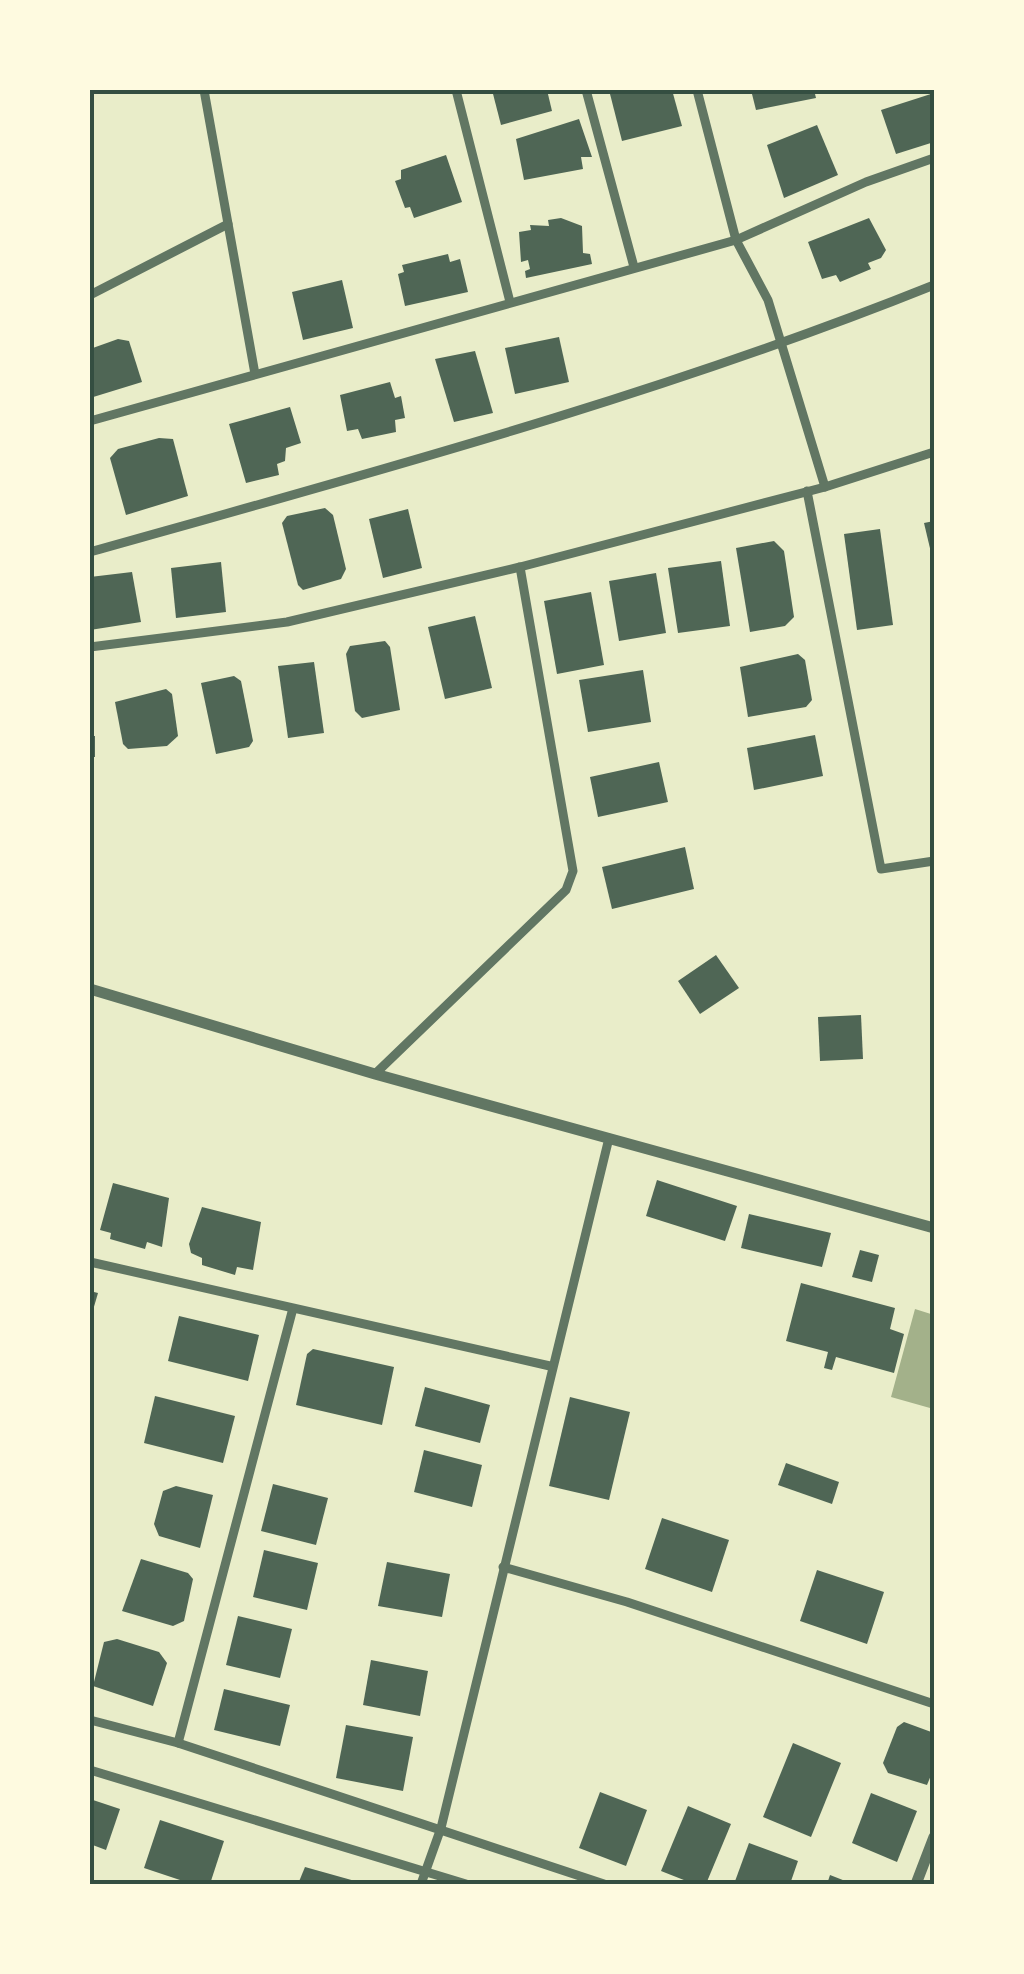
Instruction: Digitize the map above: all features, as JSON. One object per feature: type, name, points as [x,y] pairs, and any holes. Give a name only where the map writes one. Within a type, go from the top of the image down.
[{"type":"street","points":[[204,90],[255,374]]},
{"type":"street","points":[[456,90],[510,302]]},
{"type":"street","points":[[586,90],[634,267]]},
{"type":"street","points":[[697,90],[736,240],[768,300],[825,487]]},
{"type":"street","points":[[90,421],[736,240],[866,182],[934,158]]},
{"type":"street","points":[[90,295],[228,224]]},
{"type":"street","points":[[90,552],[625,397],[782,346],[934,285]]},
{"type":"street","points":[[90,648],[287,622],[520,567],[825,487],[934,452]]},
{"type":"street","points":[[807,491],[880,870],[934,861]]},
{"type":"street","points":[[375,1074],[566,890],[573,871],[520,567]]},
{"type":"street","points":[[90,989],[375,1074],[934,1228]]},
{"type":"street","points":[[422,1884],[440,1828],[550,1366],[609,1138]]},
{"type":"street","points":[[90,1262],[292,1312],[550,1366]]},
{"type":"street","points":[[178,1744],[292,1312]]},
{"type":"street","points":[[503,1567],[628,1602],[934,1704]]},
{"type":"street","points":[[90,1720],[178,1744],[604,1884]]},
{"type":"street","points":[[90,1770],[466,1884]]},
{"type":"street","points":[[916,1884],[934,1838]]},
{"type":"shaded area","points":[[915,1309],[934,1315],[930,1408],[891,1397]]},
{"type":"building","points":[[492,90],[547,90],[552,111],[501,125]]},
{"type":"building","points":[[609,90],[672,90],[682,126],[622,141]]},
{"type":"building","points":[[751,90],[814,90],[816,98],[756,110]]},
{"type":"building","points":[[934,93],[934,142],[896,154],[881,110]]},
{"type":"building","points":[[579,119],[592,157],[581,157],[583,169],[524,180],[516,139]]},
{"type":"building","points":[[817,125],[838,175],[784,198],[767,145]]},
{"type":"building","points":[[446,155],[462,202],[414,218],[410,207],[405,208],[395,181],[401,179],[401,170]]},
{"type":"building","points":[[561,218],[582,226],[583,253],[590,254],[592,264],[526,278],[525,271],[530,269],[528,260],[521,262],[519,232],[531,230],[530,225],[549,226],[548,220]]},
{"type":"building","points":[[869,218],[886,250],[881,258],[868,263],[871,269],[840,282],[836,275],[822,279],[808,242]]},
{"type":"building","points":[[448,254],[450,262],[460,259],[468,292],[405,306],[398,274],[404,272],[402,265]]},
{"type":"building","points":[[342,280],[353,328],[303,340],[292,292]]},
{"type":"building","points":[[559,337],[569,382],[515,394],[505,348]]},
{"type":"building","points":[[118,339],[129,341],[142,382],[90,398],[90,349]]},
{"type":"building","points":[[475,351],[493,413],[454,422],[435,359]]},
{"type":"building","points":[[390,382],[395,398],[401,396],[405,418],[395,420],[396,432],[362,439],[358,429],[347,431],[340,395]]},
{"type":"building","points":[[290,407],[301,443],[286,448],[285,461],[277,464],[279,475],[246,483],[229,424]]},
{"type":"building","points":[[159,438],[173,439],[188,496],[126,515],[110,458],[118,449]]},
{"type":"building","points":[[325,508],[333,515],[346,569],[341,579],[303,590],[298,585],[282,523],[287,516]]},
{"type":"building","points":[[408,509],[422,568],[383,578],[369,519]]},
{"type":"building","points":[[934,521],[934,560],[933,561],[924,523]]},
{"type":"building","points":[[880,529],[893,625],[857,630],[844,534]]},
{"type":"building","points":[[774,541],[784,551],[794,617],[785,626],[750,632],[736,548]]},
{"type":"building","points":[[721,561],[730,626],[678,633],[668,568]]},
{"type":"building","points":[[221,562],[226,612],[176,618],[171,568]]},
{"type":"building","points":[[132,572],[141,622],[90,630],[90,577]]},
{"type":"building","points":[[656,573],[666,633],[619,641],[609,581]]},
{"type":"building","points":[[591,592],[604,665],[557,674],[544,601]]},
{"type":"building","points":[[475,616],[492,688],[445,699],[428,627]]},
{"type":"building","points":[[385,641],[390,647],[400,710],[362,718],[355,711],[346,654],[350,646]]},
{"type":"building","points":[[798,654],[805,660],[812,700],[806,707],[748,717],[740,667]]},
{"type":"building","points":[[314,662],[324,733],[288,738],[278,666]]},
{"type":"building","points":[[643,670],[651,722],[588,732],[579,680]]},
{"type":"building","points":[[234,676],[241,681],[253,741],[249,747],[216,754],[201,683]]},
{"type":"building","points":[[166,689],[172,694],[178,736],[167,746],[128,749],[123,744],[115,702]]},
{"type":"building","points":[[815,735],[823,776],[754,790],[747,748]]},
{"type":"building","points":[[90,736],[95,736],[95,757],[90,757]]},
{"type":"building","points":[[659,762],[668,802],[598,817],[590,777]]},
{"type":"building","points":[[685,847],[694,889],[612,909],[602,867]]},
{"type":"building","points":[[716,955],[739,988],[700,1014],[678,981]]},
{"type":"building","points":[[861,1015],[863,1059],[820,1061],[818,1017]]},
{"type":"building","points":[[657,1180],[737,1206],[725,1241],[646,1216]]},
{"type":"building","points":[[113,1183],[169,1198],[162,1247],[147,1242],[145,1249],[110,1239],[111,1233],[100,1230]]},
{"type":"building","points":[[202,1207],[261,1222],[253,1270],[237,1267],[235,1275],[202,1265],[202,1258],[191,1253],[189,1244]]},
{"type":"building","points":[[749,1214],[831,1233],[822,1267],[741,1248]]},
{"type":"building","points":[[860,1250],[879,1255],[872,1282],[852,1277]]},
{"type":"building","points":[[801,1283],[895,1308],[890,1329],[904,1334],[894,1373],[836,1357],[832,1370],[824,1368],[828,1352],[786,1341]]},
{"type":"building","points":[[90,1291],[98,1293],[91,1317],[90,1317]]},
{"type":"building","points":[[179,1316],[259,1335],[248,1381],[168,1361]]},
{"type":"building","points":[[313,1349],[394,1367],[382,1425],[296,1405],[307,1354]]},
{"type":"building","points":[[425,1387],[490,1405],[480,1443],[415,1426]]},
{"type":"building","points":[[155,1396],[235,1416],[223,1463],[144,1443]]},
{"type":"building","points":[[570,1397],[630,1412],[609,1500],[549,1486]]},
{"type":"building","points":[[424,1450],[482,1465],[472,1507],[414,1492]]},
{"type":"building","points":[[786,1463],[839,1482],[832,1504],[778,1485]]},
{"type":"building","points":[[273,1484],[328,1498],[316,1545],[261,1531]]},
{"type":"building","points":[[176,1486],[213,1495],[200,1548],[159,1536],[154,1524],[163,1491]]},
{"type":"building","points":[[662,1518],[729,1540],[712,1592],[645,1569]]},
{"type":"building","points":[[264,1550],[318,1563],[307,1610],[253,1597]]},
{"type":"building","points":[[141,1559],[188,1573],[193,1579],[184,1621],[173,1626],[122,1611]]},
{"type":"building","points":[[387,1562],[450,1574],[442,1617],[378,1606]]},
{"type":"building","points":[[817,1570],[884,1592],[867,1644],[800,1621]]},
{"type":"building","points":[[238,1616],[292,1629],[280,1678],[226,1665]]},
{"type":"building","points":[[117,1639],[159,1652],[167,1663],[153,1706],[93,1686],[104,1642]]},
{"type":"building","points":[[371,1660],[428,1671],[420,1716],[363,1705]]},
{"type":"building","points":[[224,1689],[290,1705],[280,1746],[214,1730]]},
{"type":"building","points":[[904,1722],[934,1733],[934,1768],[927,1785],[888,1773],[883,1763],[897,1727]]},
{"type":"building","points":[[346,1725],[413,1737],[403,1791],[336,1778]]},
{"type":"building","points":[[793,1743],[841,1763],[811,1837],[763,1817]]},
{"type":"building","points":[[600,1792],[647,1810],[626,1866],[579,1848]]},
{"type":"building","points":[[871,1793],[917,1811],[897,1862],[852,1843]]},
{"type":"building","points":[[90,1799],[120,1809],[106,1850],[90,1844]]},
{"type":"building","points":[[688,1806],[731,1824],[706,1884],[694,1884],[661,1871]]},
{"type":"building","points":[[160,1820],[224,1841],[210,1884],[192,1884],[144,1868]]},
{"type":"building","points":[[749,1843],[798,1861],[790,1884],[734,1884]]},
{"type":"building","points":[[305,1867],[355,1881],[298,1884]]},
{"type":"building","points":[[830,1875],[853,1884],[827,1884]]}]
